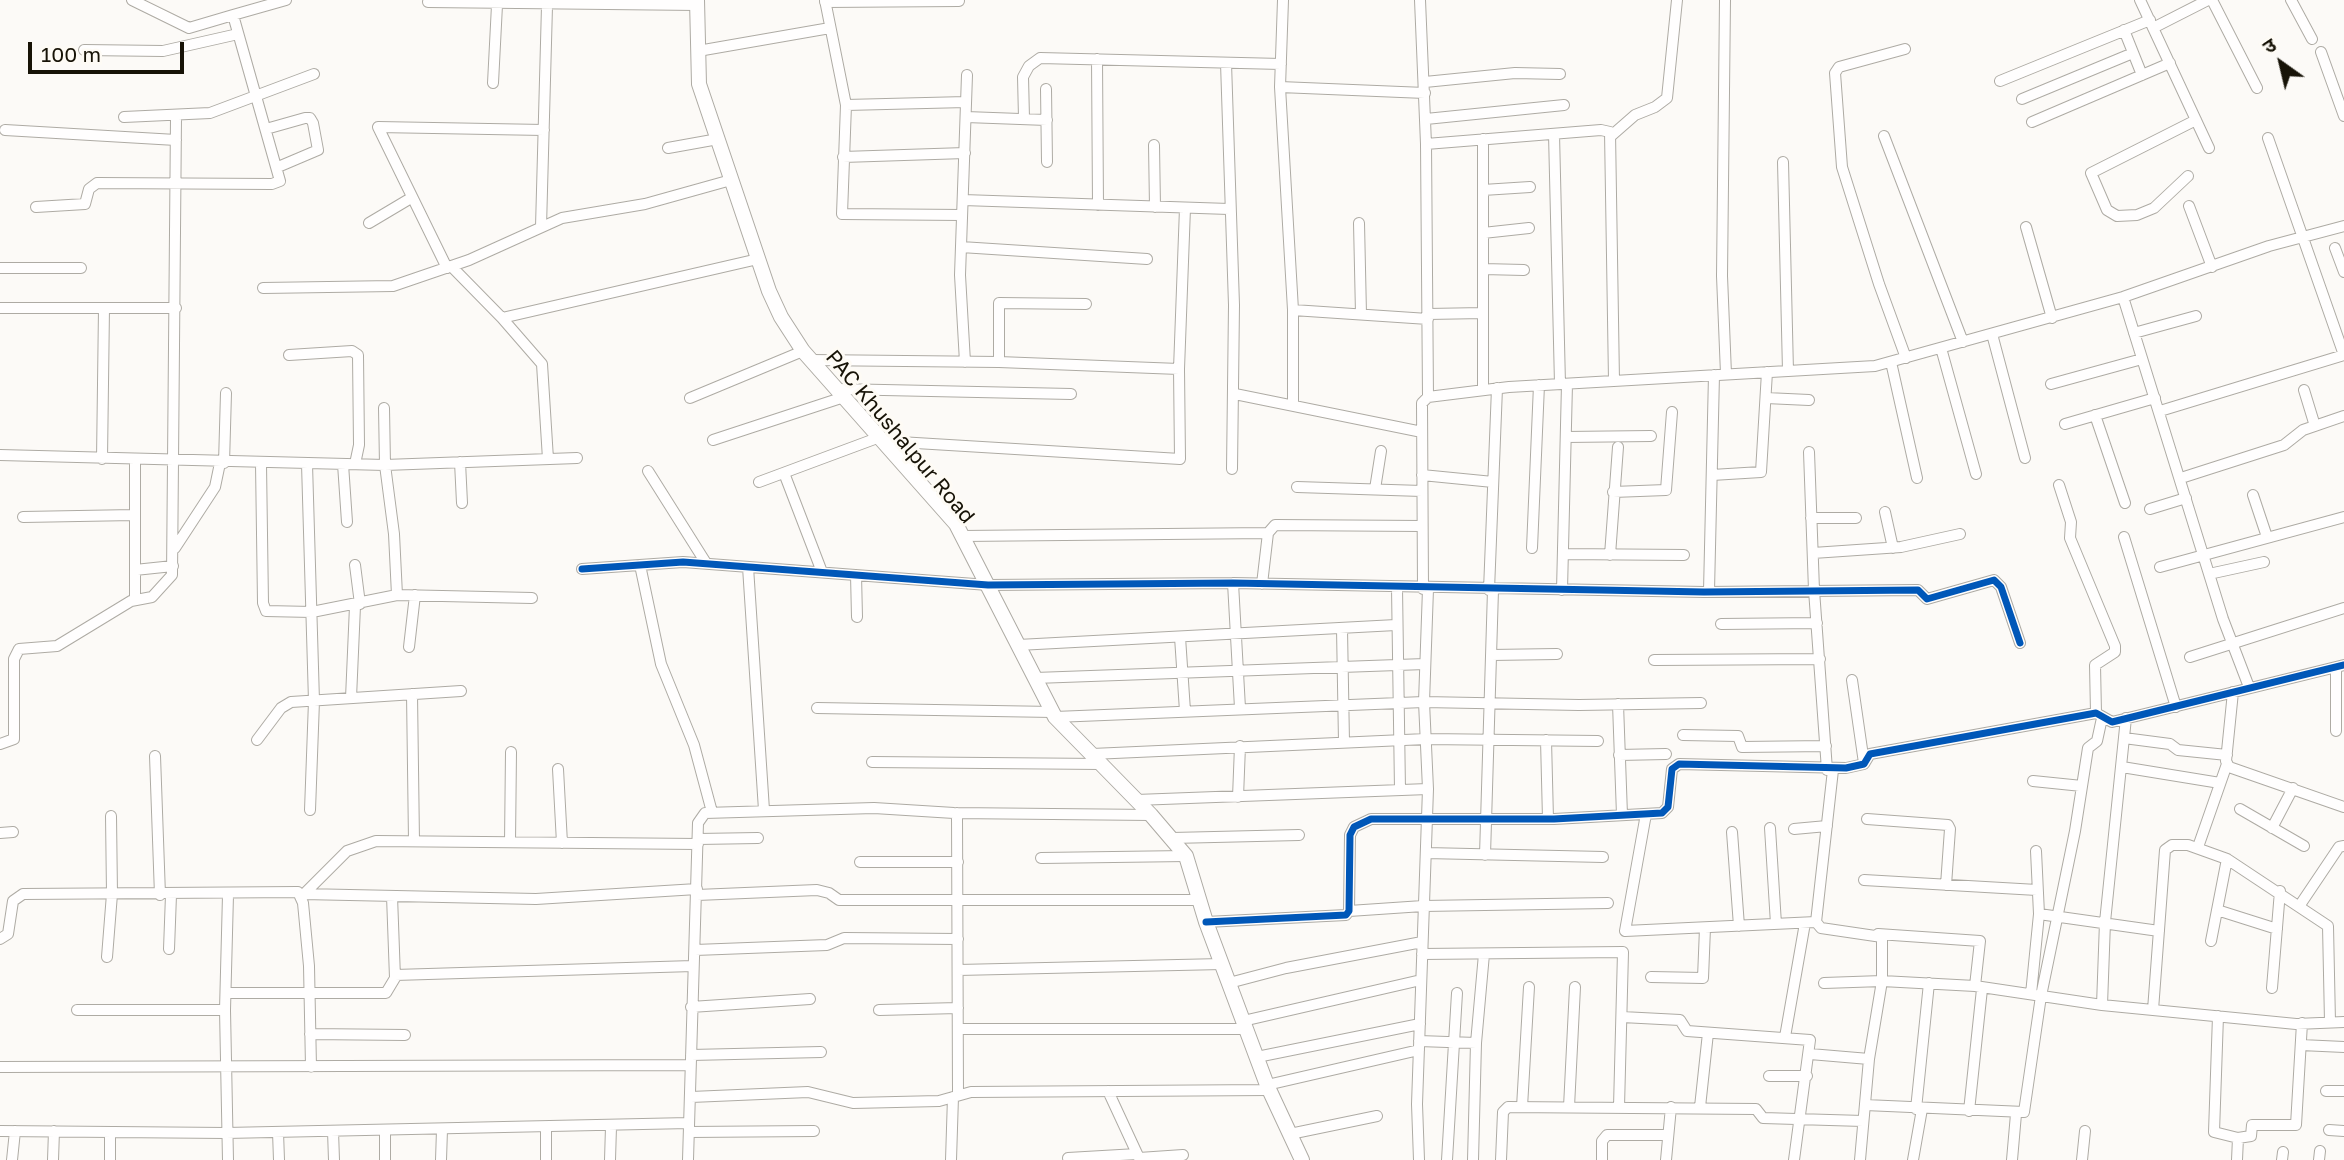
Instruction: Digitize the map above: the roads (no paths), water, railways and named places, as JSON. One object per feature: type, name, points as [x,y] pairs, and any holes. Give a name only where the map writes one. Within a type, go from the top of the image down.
[{"type":"main road","name":"PAC Khushalpur Road","points":[[697,3],[699,84],[773,300],[807,356],[956,524],[1054,715],[1151,815],[1185,856],[1206,922],[1268,1088],[1302,1160]]},
{"type":"street","points":[[132,0],[189,28],[286,0]]},
{"type":"street","points":[[36,207],[85,204],[89,189],[97,183],[272,184],[280,181],[237,34],[236,0]]},
{"type":"street","points":[[1283,0],[1280,87],[1293,310],[1293,405]]},
{"type":"street","points":[[1420,0],[1426,119],[1428,397]]},
{"type":"street","points":[[1611,136],[1635,115],[1656,107],[1667,98],[1677,0]]},
{"type":"street","points":[[2140,0],[2209,148]]},
{"type":"street","points":[[2000,81],[2124,30],[2152,24],[2210,0],[2257,88]]},
{"type":"street","points":[[2291,0],[2312,39]]},
{"type":"street","points":[[959,1],[825,1],[846,105],[842,214],[962,215]]},
{"type":"street","points":[[428,2],[547,6],[697,3]]},
{"type":"street","points":[[493,83],[497,5]]},
{"type":"street","points":[[541,227],[547,6]]},
{"type":"street","points":[[1726,9],[1722,276],[1726,374]]},
{"type":"street","points":[[698,51],[830,28]]},
{"type":"street","points":[[2124,30],[2142,75]]},
{"type":"street","points":[[84,50],[163,51],[237,34]]},
{"type":"street","points":[[1905,49],[1839,67],[1835,74],[1842,167],[1906,358]]},
{"type":"street","points":[[2321,52],[2344,116]]},
{"type":"street","points":[[2022,99],[2133,53]]},
{"type":"street","points":[[1024,118],[1023,77],[1034,62],[1046,57],[1281,64]]},
{"type":"street","points":[[1097,59],[1098,205]]},
{"type":"street","points":[[1226,63],[1235,394],[1233,469]]},
{"type":"street","points":[[2032,122],[2170,63]]},
{"type":"street","points":[[1280,87],[1425,81],[1515,73],[1560,74]]},
{"type":"street","points":[[124,117],[176,117],[210,113],[314,74]]},
{"type":"street","points":[[965,362],[961,247],[967,75]]},
{"type":"street","points":[[1046,89],[1047,162]]},
{"type":"street","points":[[846,105],[966,102]]},
{"type":"street","points":[[1426,119],[1564,105]]},
{"type":"street","points":[[0,744],[14,739],[15,653],[19,649],[57,646],[135,599],[156,594],[169,580],[173,566],[176,117]]},
{"type":"street","points":[[966,117],[1047,120]]},
{"type":"street","points":[[266,129],[305,118],[310,118],[313,123],[318,150],[278,167]]},
{"type":"street","points":[[2188,176],[2154,208],[2137,215],[2117,216],[2107,210],[2091,173],[2196,120]]},
{"type":"street","points":[[544,131],[380,126],[378,134],[449,267],[502,318],[542,363],[548,459]]},
{"type":"street","points":[[5,130],[176,139]]},
{"type":"street","points":[[1426,145],[1601,130],[1610,132],[1614,381]]},
{"type":"street","points":[[1554,134],[1566,437],[1562,590]]},
{"type":"street","points":[[1884,136],[1963,342]]},
{"type":"street","points":[[2160,411],[2344,355],[2268,138]]},
{"type":"street","points":[[668,148],[718,139]]},
{"type":"street","points":[[1483,139],[1483,389]]},
{"type":"street","points":[[1154,145],[1155,207]]},
{"type":"street","points":[[843,157],[965,153]]},
{"type":"street","points":[[1783,162],[1788,371]]},
{"type":"street","points":[[263,288],[393,285],[449,267],[572,215],[645,204],[732,180]]},
{"type":"street","points":[[1483,190],[1530,187]]},
{"type":"street","points":[[369,223],[411,198]]},
{"type":"street","points":[[963,200],[1229,209]]},
{"type":"street","points":[[2189,206],[2212,267]]},
{"type":"street","points":[[759,482],[881,439],[1177,461],[1182,456],[1179,369],[1185,208]]},
{"type":"street","points":[[1359,223],[1361,314]]},
{"type":"street","points":[[1419,1160],[1419,1046],[1428,817],[1424,702],[1422,403],[1428,397],[1483,389],[1875,366],[2123,297],[2344,226]]},
{"type":"street","points":[[2026,227],[2052,318]]},
{"type":"street","points":[[1483,233],[1529,228]]},
{"type":"street","points":[[961,247],[1147,258]]},
{"type":"street","points":[[2335,248],[2344,272]]},
{"type":"street","points":[[502,318],[758,259]]},
{"type":"street","points":[[0,268],[81,268]]},
{"type":"street","points":[[1483,269],[1524,270]]},
{"type":"street","points":[[2123,297],[2209,574],[2249,687]]},
{"type":"street","points":[[999,362],[999,303],[1086,304]]},
{"type":"street","points":[[0,308],[176,308]]},
{"type":"street","points":[[102,459],[104,308]]},
{"type":"street","points":[[1293,310],[1428,317],[1483,313]]},
{"type":"street","points":[[2332,319],[2344,315]]},
{"type":"street","points":[[2134,333],[2196,316]]},
{"type":"street","points":[[1992,334],[2025,458]]},
{"type":"street","points":[[1941,348],[1976,474]]},
{"type":"street","points":[[289,355],[352,351],[358,355],[359,445],[349,464],[347,522]]},
{"type":"street","points":[[690,398],[807,356],[1179,369]]},
{"type":"street","points":[[2051,384],[2142,359]]},
{"type":"street","points":[[1891,362],[1917,478]]},
{"type":"street","points":[[1712,475],[1761,472],[1767,372]]},
{"type":"street","points":[[1709,591],[1714,375]]},
{"type":"street","points":[[1532,548],[1539,386]]},
{"type":"street","points":[[1485,855],[1497,388]]},
{"type":"street","points":[[2304,390],[2315,426]]},
{"type":"street","points":[[173,551],[215,487],[222,463],[226,393]]},
{"type":"street","points":[[713,440],[840,393],[1072,394]]},
{"type":"street","points":[[1235,394],[1422,432]]},
{"type":"street","points":[[1766,398],[1809,400]]},
{"type":"street","points":[[2065,424],[2155,398]]},
{"type":"street","points":[[384,408],[385,465],[394,534],[397,595]]},
{"type":"street","points":[[1614,492],[1666,490],[1672,412]]},
{"type":"street","points":[[2095,415],[2125,503]]},
{"type":"street","points":[[2181,478],[2284,445],[2299,432],[2344,416]]},
{"type":"street","points":[[1566,437],[1651,436]]},
{"type":"street","points":[[1611,555],[1618,447]]},
{"type":"street","points":[[1376,489],[1381,451]]},
{"type":"street","points":[[1785,1037],[1810,923],[1826,826],[1830,770],[1814,590],[1809,452]]},
{"type":"street","points":[[0,455],[135,461],[385,465],[577,458]]},
{"type":"street","points":[[135,461],[135,599]]},
{"type":"street","points":[[460,462],[462,503]]},
{"type":"street","points":[[261,464],[264,607],[271,613],[312,612],[358,605],[397,595],[532,598]]},
{"type":"street","points":[[307,464],[314,701],[310,810]]},
{"type":"street","points":[[648,471],[706,563]]},
{"type":"street","points":[[784,473],[822,572]]},
{"type":"street","points":[[1422,475],[1493,482]]},
{"type":"street","points":[[2036,995],[2057,916],[2088,748],[2097,741],[2099,715],[2095,665],[2112,655],[2115,646],[2070,538],[2071,522],[2059,485]]},
{"type":"street","points":[[1297,487],[1422,491]]},
{"type":"street","points":[[2253,495],[2267,537]]},
{"type":"street","points":[[2150,509],[2186,498]]},
{"type":"street","points":[[1885,512],[1893,548]]},
{"type":"street","points":[[23,517],[134,515]]},
{"type":"street","points":[[2160,567],[2344,517]]},
{"type":"street","points":[[1811,518],[1856,518]]},
{"type":"street","points":[[1262,584],[1268,533],[1275,524],[1422,526]]},
{"type":"street","points":[[962,536],[1268,533]]},
{"type":"street","points":[[1813,553],[1893,548],[1960,534]]},
{"type":"street","points":[[2124,537],[2176,707]]},
{"type":"street","points":[[1563,554],[1684,555]]},
{"type":"street","points":[[2209,574],[2264,562]]},
{"type":"street","points":[[582,569],[706,563],[988,585],[1233,583],[1491,590],[1918,590],[1927,599],[1994,580],[2001,587],[2020,643]]},
{"type":"street","points":[[351,698],[358,605],[355,565]]},
{"type":"street","points":[[639,565],[661,664],[694,746],[712,812]]},
{"type":"street","points":[[135,570],[173,566]]},
{"type":"street","points":[[748,567],[764,810]]},
{"type":"street","points":[[856,575],[857,617]]},
{"type":"street","points":[[1233,583],[1240,708]]},
{"type":"street","points":[[1397,589],[1400,790]]},
{"type":"street","points":[[409,647],[415,595]]},
{"type":"street","points":[[2190,657],[2344,608]]},
{"type":"street","points":[[1721,624],[1817,623]]},
{"type":"street","points":[[1018,645],[1396,625]]},
{"type":"street","points":[[1342,629],[1344,742]]},
{"type":"street","points":[[1180,637],[1185,711]]},
{"type":"street","points":[[1491,655],[1558,654]]},
{"type":"street","points":[[1654,660],[1820,659]]},
{"type":"street","points":[[1035,678],[1425,664]]},
{"type":"street","points":[[1349,911],[1350,835],[1354,827],[1371,819],[1548,819],[1666,811],[1672,769],[1679,764],[1830,770],[1864,764],[1870,754],[2099,715],[2112,722],[2340,666],[2336,731]]},
{"type":"street","points":[[1852,680],[1864,764]]},
{"type":"street","points":[[257,740],[286,704],[461,691]]},
{"type":"street","points":[[2199,847],[2227,760],[2232,692]]},
{"type":"street","points":[[412,694],[414,841]]},
{"type":"street","points":[[817,708],[1054,715],[1398,702],[1702,703]]},
{"type":"street","points":[[1618,704],[1622,815]]},
{"type":"street","points":[[2102,1005],[2105,922],[2126,718]]},
{"type":"street","points":[[1684,735],[1738,736],[1742,747],[1826,746]]},
{"type":"street","points":[[2124,738],[2227,760],[2344,807]]},
{"type":"street","points":[[873,762],[1096,759],[1240,746],[1426,739],[1598,741]]},
{"type":"street","points":[[1546,740],[1548,819]]},
{"type":"street","points":[[1238,797],[1240,746]]},
{"type":"street","points":[[510,842],[511,752]]},
{"type":"street","points":[[1619,755],[1666,754]]},
{"type":"street","points":[[155,756],[169,949]]},
{"type":"street","points":[[2122,767],[2220,783]]},
{"type":"street","points":[[558,769],[562,843]]},
{"type":"street","points":[[2033,781],[2082,786]]},
{"type":"street","points":[[2272,828],[2293,788]]},
{"type":"street","points":[[1136,800],[1428,789]]},
{"type":"street","points":[[688,1160],[691,1007],[700,818],[712,812],[874,807],[957,813],[1151,815]]},
{"type":"street","points":[[2240,809],[2304,846]]},
{"type":"street","points":[[951,1160],[958,1029],[957,813]]},
{"type":"street","points":[[1619,1107],[1622,952],[1646,814]]},
{"type":"street","points":[[107,957],[112,894],[111,816]]},
{"type":"street","points":[[1867,819],[1950,826],[1946,885]]},
{"type":"street","points":[[1794,829],[1826,826]]},
{"type":"street","points":[[1770,828],[1776,924]]},
{"type":"street","points":[[0,833],[13,832]]},
{"type":"street","points":[[1732,832],[1739,926]]},
{"type":"street","points":[[1172,838],[1299,835]]},
{"type":"street","points":[[311,1067],[310,991],[302,895],[336,860],[362,844],[376,841],[698,842],[758,838]]},
{"type":"street","points":[[2153,1010],[2165,850],[2172,845],[2199,847],[2227,859],[2325,922],[2330,931],[2330,1022]]},
{"type":"street","points":[[2300,905],[2339,847],[2344,846]]},
{"type":"street","points":[[1865,1105],[2015,1114],[2021,1114],[2026,1109],[2036,995],[2039,914],[2036,851]]},
{"type":"street","points":[[1426,853],[1603,857]]},
{"type":"street","points":[[1041,859],[1185,856]]},
{"type":"street","points":[[2211,941],[2227,859]]},
{"type":"street","points":[[860,862],[958,862]]},
{"type":"street","points":[[1864,880],[2037,890]]},
{"type":"street","points":[[0,939],[8,934],[13,901],[23,894],[228,895],[292,890],[302,895],[536,900],[697,892],[817,890],[828,892],[839,900],[1199,900]]},
{"type":"street","points":[[2272,988],[2280,891]]},
{"type":"street","points":[[228,895],[225,1010],[228,1160]]},
{"type":"street","points":[[226,993],[386,993],[394,984],[395,975],[392,896]]},
{"type":"street","points":[[1206,922],[1342,917],[1349,911],[1423,906],[1608,903]]},
{"type":"street","points":[[2217,910],[2277,929]]},
{"type":"street","points":[[2039,914],[2159,931]]},
{"type":"street","points":[[1625,931],[1810,923],[1821,929],[1980,941],[1969,1111]]},
{"type":"street","points":[[1651,977],[1703,978],[1705,928]]},
{"type":"street","points":[[1860,1160],[1869,1059],[1882,981],[1884,941],[1878,934]]},
{"type":"street","points":[[695,950],[827,945],[844,938],[958,939]]},
{"type":"street","points":[[1229,983],[1286,968],[1422,948],[1484,954],[1622,952]]},
{"type":"street","points":[[1473,1160],[1476,1043],[1484,954]]},
{"type":"street","points":[[958,970],[1222,964]]},
{"type":"street","points":[[395,975],[693,966]]},
{"type":"street","points":[[958,1029],[1245,1025],[1421,980]]},
{"type":"street","points":[[1824,983],[1928,982],[2153,1010],[2302,1023],[2344,1021]]},
{"type":"street","points":[[1913,1160],[1928,982]]},
{"type":"street","points":[[1522,1107],[1529,987]]},
{"type":"street","points":[[1569,1107],[1575,987]]},
{"type":"street","points":[[1447,1160],[1457,993]]},
{"type":"street","points":[[691,1007],[810,999]]},
{"type":"street","points":[[879,1010],[958,1008]]},
{"type":"street","points":[[77,1010],[225,1010]]},
{"type":"street","points":[[2218,1016],[2214,1132],[2238,1138],[2251,1136],[2252,1125],[2296,1125],[2302,1023]]},
{"type":"street","points":[[1622,1017],[1680,1020],[1685,1030],[1810,1040],[1794,1160]]},
{"type":"street","points":[[1257,1057],[1420,1024]]},
{"type":"street","points":[[1700,1107],[1708,1032]]},
{"type":"street","points":[[310,1034],[405,1035]]},
{"type":"street","points":[[691,1097],[808,1092],[853,1103],[939,1101],[971,1092],[1268,1088],[1419,1046],[1476,1043]]},
{"type":"street","points":[[2301,1045],[2344,1047]]},
{"type":"street","points":[[0,1067],[311,1067],[691,1060],[821,1052]]},
{"type":"street","points":[[1810,1054],[1869,1059]]},
{"type":"street","points":[[1769,1076],[1807,1076]]},
{"type":"street","points":[[1108,1091],[1139,1157]]},
{"type":"street","points":[[2326,1091],[2344,1091]]},
{"type":"street","points":[[1501,1160],[1503,1112],[1508,1107],[1756,1109],[1763,1118],[1863,1121]]},
{"type":"street","points":[[1666,1160],[1671,1107]]},
{"type":"street","points":[[2012,1160],[2015,1114]]},
{"type":"street","points":[[1290,1134],[1377,1116]]},
{"type":"street","points":[[610,1160],[611,1127]]},
{"type":"street","points":[[0,1131],[226,1133],[611,1127],[814,1131]]},
{"type":"street","points":[[546,1128],[546,1160]]},
{"type":"street","points":[[385,1130],[385,1160]]},
{"type":"street","points":[[441,1160],[442,1130]]},
{"type":"street","points":[[2082,1160],[2085,1130]]},
{"type":"street","points":[[2329,1130],[2344,1131]]},
{"type":"street","points":[[12,1160],[15,1131]]},
{"type":"street","points":[[53,1160],[54,1131]]},
{"type":"street","points":[[333,1131],[334,1160]]},
{"type":"street","points":[[110,1132],[110,1160]]},
{"type":"street","points":[[278,1132],[279,1160]]},
{"type":"street","points":[[1602,1160],[1602,1141],[1607,1135],[1668,1135]]},
{"type":"street","points":[[2238,1138],[2238,1160]]},
{"type":"street","points":[[1069,1158],[1183,1155]]}]
